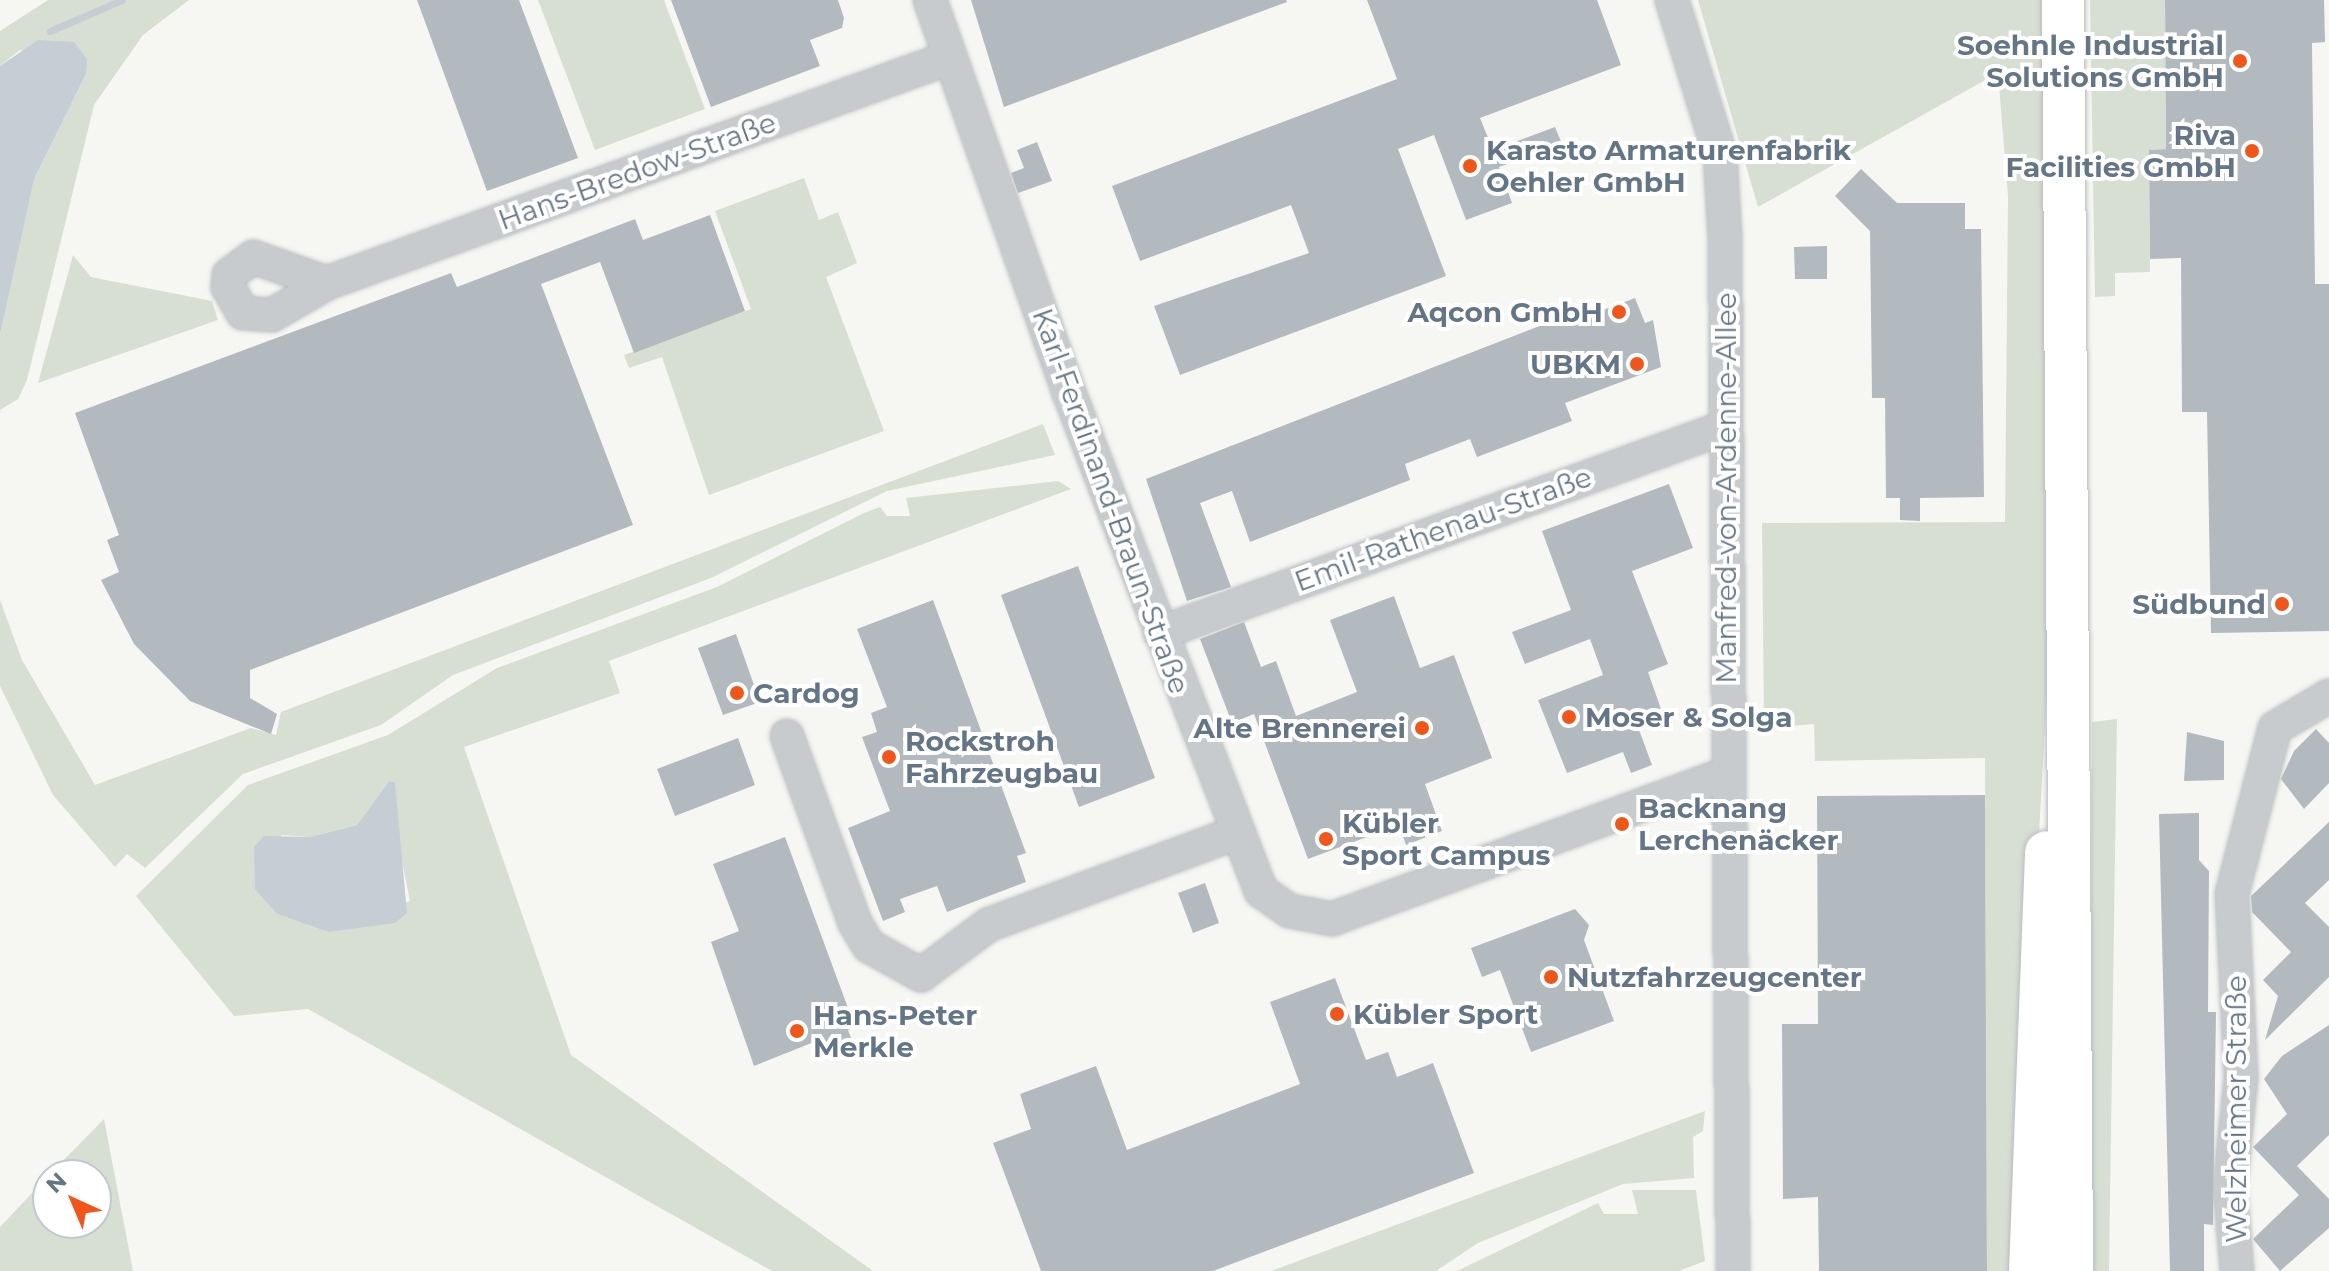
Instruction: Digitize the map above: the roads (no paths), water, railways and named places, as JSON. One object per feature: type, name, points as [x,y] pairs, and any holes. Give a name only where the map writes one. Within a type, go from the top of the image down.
[{"type":"main road","points":[[2063,0],[2066,600],[2074,756],[2072,1271]]},
{"type":"main road","points":[[2030,1271],[2047,827],[2066,600]]},
{"type":"street","name":"Karl-Ferdinand-Braun-Straße","points":[[930,0],[946,59],[1235,833],[1261,891],[1290,911],[1332,919],[1726,774]]},
{"type":"street","name":"Manfred-von-Ardenne-Allee","points":[[1672,0],[1720,154],[1726,427],[1726,774],[1733,1271]]},
{"type":"street","name":"Hans-Bredow-Straße","points":[[327,283],[946,59]]},
{"type":"street","name":"Emil-Rathenau-Straße","points":[[1160,633],[1726,427]]},
{"type":"street","name":"Welzheimer Straße","points":[[2237,1271],[2230,1186],[2241,1077],[2232,894],[2275,728],[2329,696]]},
{"type":"street","points":[[787,736],[855,923],[869,946],[921,975],[988,925],[1235,833]]},
{"type":"waterway","points":[[50,31],[122,0]]},
{"type":"place","name":"Soehnle Industrial Solutions GmbH","points":[[2240,61]]},
{"type":"place","name":"Riva Facilities GmbH","points":[[2252,151]]},
{"type":"place","name":"Karasto Armaturenfabrik Oehler GmbH","points":[[1470,166]]},
{"type":"place","name":"Aqcon GmbH","points":[[1619,312]]},
{"type":"place","name":"UBKM","points":[[1637,364]]},
{"type":"place","name":"Südbund","points":[[2282,604]]},
{"type":"place","name":"Cardog","points":[[737,693]]},
{"type":"place","name":"Moser & Solga","points":[[1569,717]]},
{"type":"place","name":"Alte Brennerei","points":[[1422,728]]},
{"type":"place","name":"Rockstroh Fahrzeugbau","points":[[889,757]]},
{"type":"place","name":"Backnang Lerchenäcker","points":[[1622,824]]},
{"type":"place","name":"Kübler Sport Campus","points":[[1326,839]]},
{"type":"place","name":"Nutzfahrzeugcenter","points":[[1551,977]]},
{"type":"place","name":"Kübler Sport","points":[[1337,1014]]},
{"type":"place","name":"Hans-Peter Merkle","points":[[797,1031]]}]
